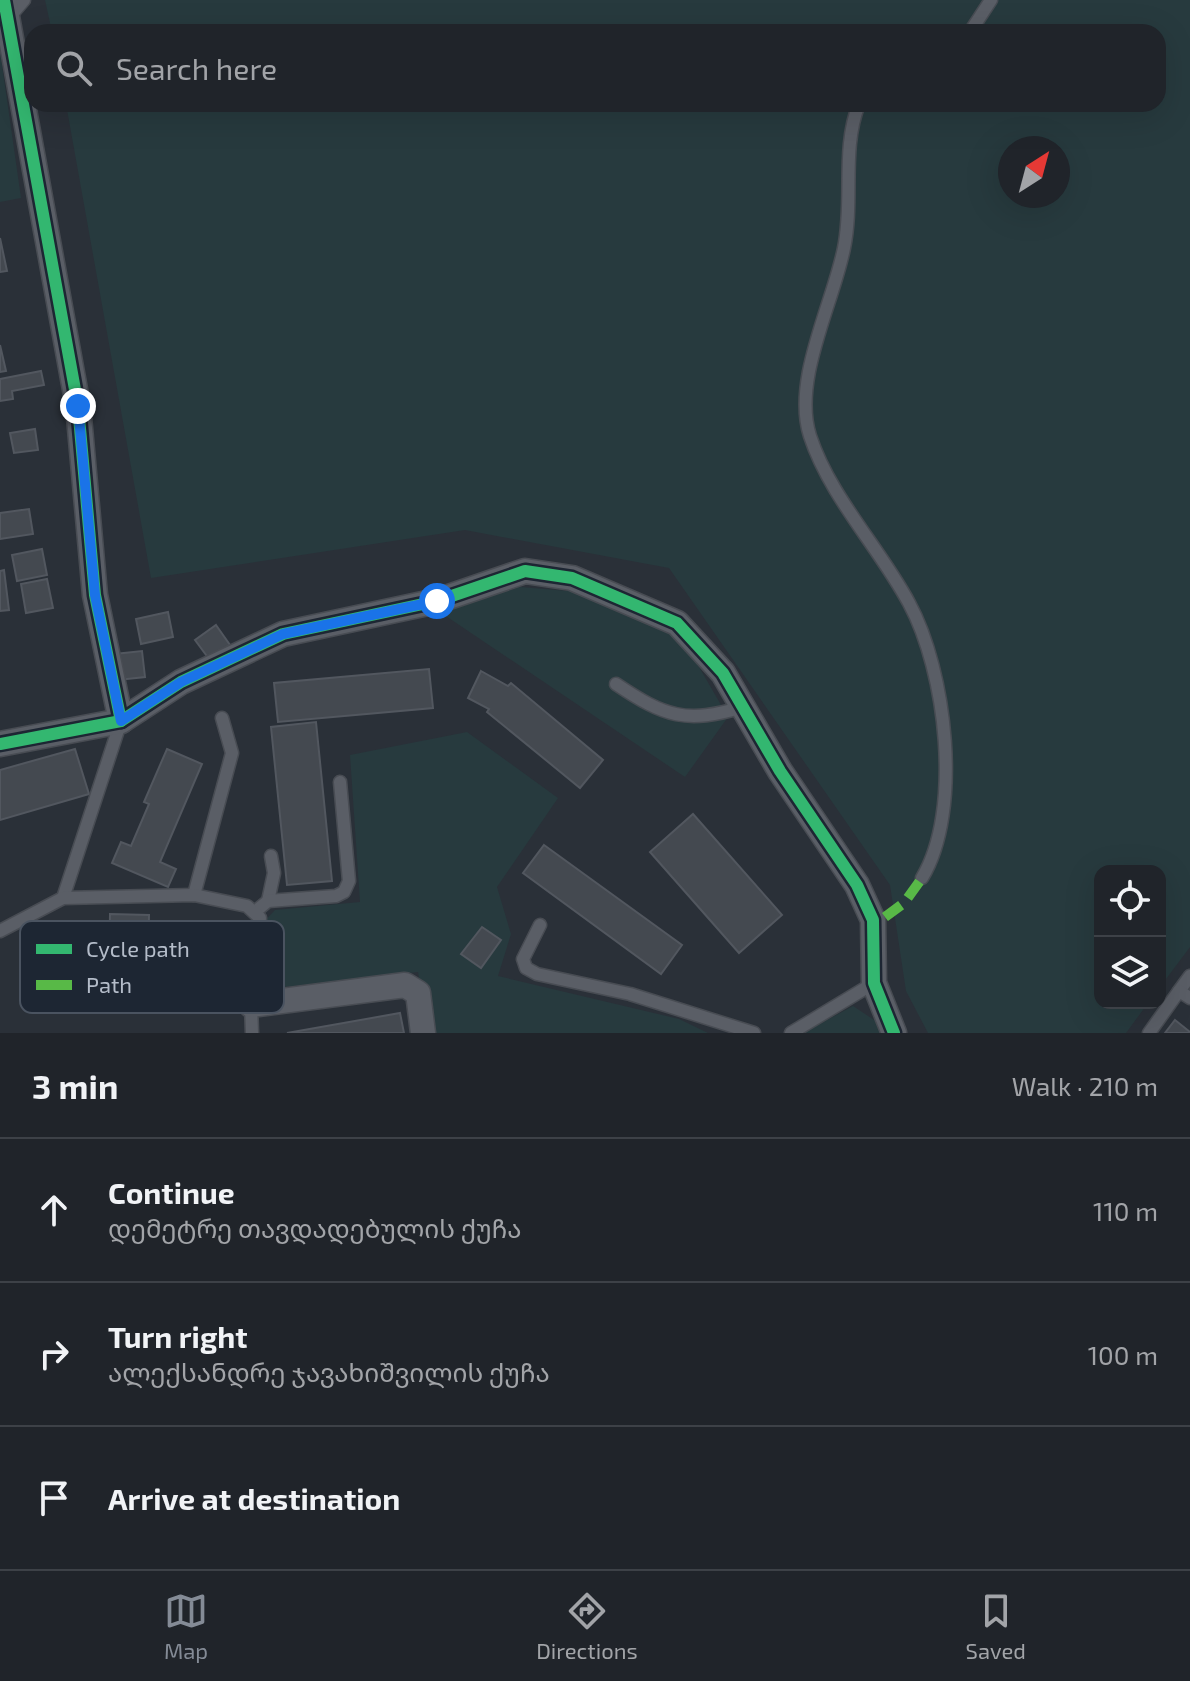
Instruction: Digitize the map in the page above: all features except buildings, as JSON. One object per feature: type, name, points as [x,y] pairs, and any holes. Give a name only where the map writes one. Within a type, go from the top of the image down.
[{"type":"street","points":[[6,10],[24,109]]},
{"type":"street","points":[[25,112],[78,406],[95,595],[121,721]]},
{"type":"street","points":[[0,744],[121,721],[181,682],[283,634],[437,601],[525,571],[572,578],[677,623],[723,673],[780,771],[879,918],[874,983],[894,1033]]},
{"type":"street","points":[[284,1001],[405,985],[418,993],[423,1033]]},
{"type":"lane","points":[[6,10],[24,0]]},
{"type":"lane","points":[[975,24],[991,0]]},
{"type":"lane","points":[[856,112],[851,125],[844,248],[803,401],[810,436],[822,463],[911,605],[937,684],[948,757],[944,807],[930,864],[922,878]]},
{"type":"lane","points":[[616,684],[642,702],[689,719],[743,707]]},
{"type":"lane","points":[[194,895],[232,753],[222,718]]},
{"type":"lane","points":[[63,898],[121,721]]},
{"type":"lane","points":[[256,911],[268,901],[336,896],[344,892],[349,881],[340,782]]},
{"type":"lane","points":[[268,901],[274,873],[271,856]]},
{"type":"lane","points":[[0,931],[63,898],[194,895],[256,911],[260,921]]},
{"type":"lane","points":[[540,925],[523,959],[526,968],[537,974],[630,994],[754,1033]]},
{"type":"lane","points":[[1149,1033],[1185,994],[1190,976]]},
{"type":"lane","points":[[791,1033],[874,983]]},
{"type":"lane","points":[[251,1013],[252,1033]]},
{"type":"green space","points":[[45,0],[1190,0],[1190,947],[1166,979],[1166,865],[1094,865],[1094,1009],[1144,1009],[1126,1033],[928,1033],[906,991],[890,885],[669,568],[465,530],[151,578],[67,112],[1166,112],[1166,24],[50,24]]},
{"type":"green space","points":[[0,51],[21,198],[0,202]]},
{"type":"green space","points":[[507,586],[580,592],[684,641],[728,717],[685,777],[434,608]]},
{"type":"green space","points":[[467,732],[558,798],[497,887],[511,934],[498,976],[679,1019],[708,1033],[428,1033],[418,972],[284,987],[284,921],[265,921],[275,910],[360,902],[350,755]]},
{"type":"green space","points":[[853,1006],[877,1022],[882,1033],[803,1033]]},
{"type":"marked path","points":[[885,917],[904,903],[922,878]]},
{"type":"cycle path","points":[[4,0],[24,110]]},
{"type":"cycle path","points":[[24,112],[78,406],[95,595],[121,721]]},
{"type":"cycle path","points":[[0,744],[121,721],[181,682],[283,634],[437,601],[525,571],[572,578],[677,623],[723,673],[780,771],[857,885],[873,920],[874,983],[894,1033]]},
{"type":"route","points":[[78,406],[95,595],[121,721],[181,682],[283,634],[437,601]]}]
